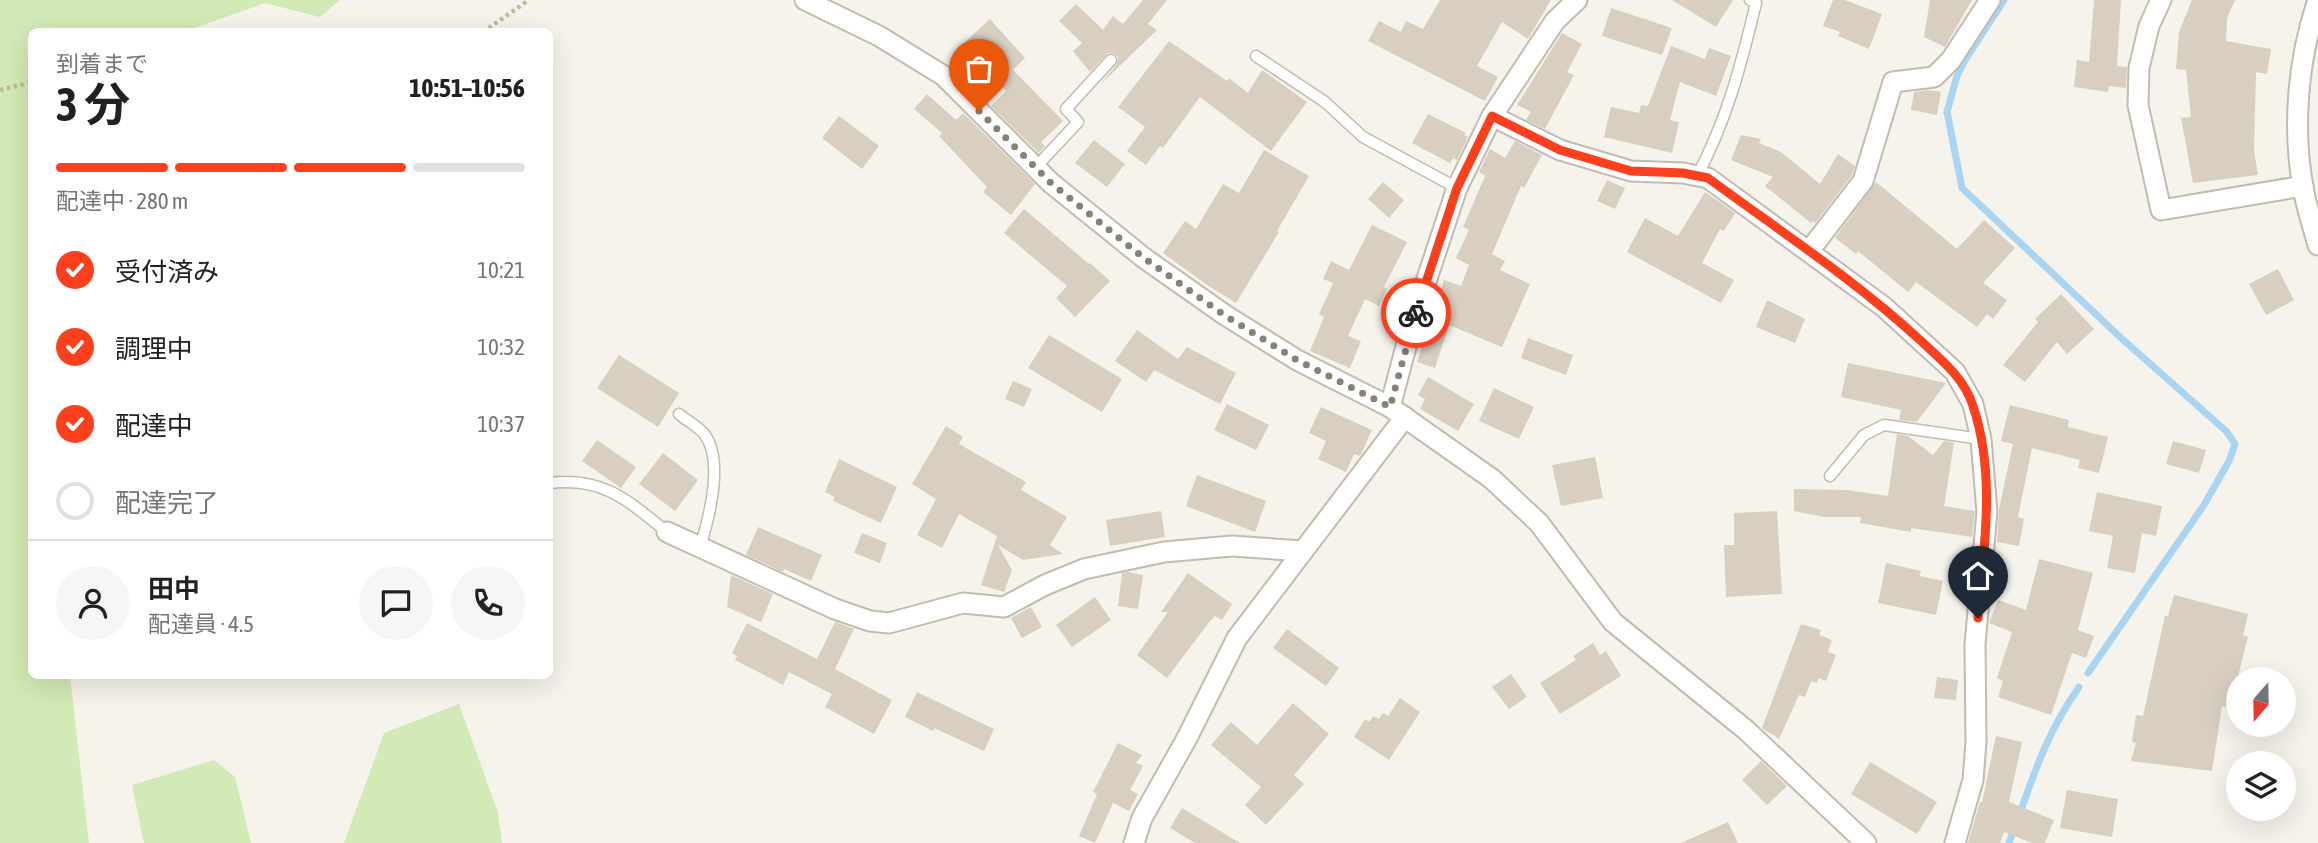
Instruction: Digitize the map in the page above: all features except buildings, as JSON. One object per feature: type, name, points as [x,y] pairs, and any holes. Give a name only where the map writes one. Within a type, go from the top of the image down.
[{"type":"street","points":[[805,0],[879,36],[944,76],[1051,183],[1144,258],[1224,315],[1297,360],[1397,412],[1492,480],[1539,523],[1613,622],[1746,730],[1866,843]]},
{"type":"street","points":[[1134,843],[1142,818],[1187,738],[1237,638],[1303,551],[1397,412],[1412,324],[1457,188],[1492,116],[1555,20],[1575,0]]},
{"type":"street","points":[[1809,251],[1863,181],[1893,82],[1934,77],[1951,60],[1990,0]]},
{"type":"street","points":[[2161,0],[2149,26],[2139,68],[2138,105],[2161,210],[2303,186]]},
{"type":"street","points":[[2318,0],[2304,58],[2299,99],[2303,186],[2318,245]]},
{"type":"street","points":[[1492,116],[1560,150],[1631,171],[1683,173],[1708,178],[1884,307],[1955,372],[1973,404],[1981,439],[1987,512],[1975,644],[1976,742],[1973,780],[1955,843]]},
{"type":"street","points":[[667,532],[835,609],[870,621],[889,624],[962,603],[1004,607],[1045,585],[1084,569],[1164,552],[1232,546],[1303,551]]},
{"type":"lane","points":[[1697,176],[1716,141],[1739,77],[1756,4],[1750,0]]},
{"type":"lane","points":[[1256,56],[1325,102],[1363,137],[1457,188]]},
{"type":"lane","points":[[1036,167],[1079,122],[1066,109],[1111,60]]},
{"type":"lane","points":[[679,414],[705,435],[714,462],[710,517],[700,547]]},
{"type":"lane","points":[[1830,476],[1864,435],[1885,425],[1981,439]]},
{"type":"lane","points":[[553,483],[578,481],[621,496],[667,532]]},
{"type":"path","points":[[490,28],[529,0]]},
{"type":"path","points":[[0,90],[28,83]]},
{"type":"green space","points":[[0,0],[340,0],[320,17],[265,3],[194,28],[28,28],[28,679],[70,679],[89,843],[0,843]]},
{"type":"green space","points":[[459,704],[498,813],[502,843],[344,843],[384,733]]},
{"type":"green space","points":[[214,760],[235,777],[251,843],[144,843],[132,785]]},
{"type":"waterway","points":[[2004,0],[1965,60],[1957,76],[1947,112],[1962,188],[2120,337],[2226,431],[2235,444],[2229,461],[2204,505],[2088,673]]},
{"type":"waterway","points":[[2019,816],[2044,749],[2059,718],[2079,687]]},
{"type":"waterway","points":[[2009,843],[2015,827]]},
{"type":"way so far","points":[[979,111],[1051,183],[1144,258],[1224,315],[1297,360],[1390,407],[1416,313]]},
{"type":"route","points":[[1416,313],[1457,188],[1492,116],[1560,150],[1631,171],[1683,173],[1708,178],[1884,307],[1955,372],[1973,404],[1986,478],[1987,512],[1978,618]]}]
